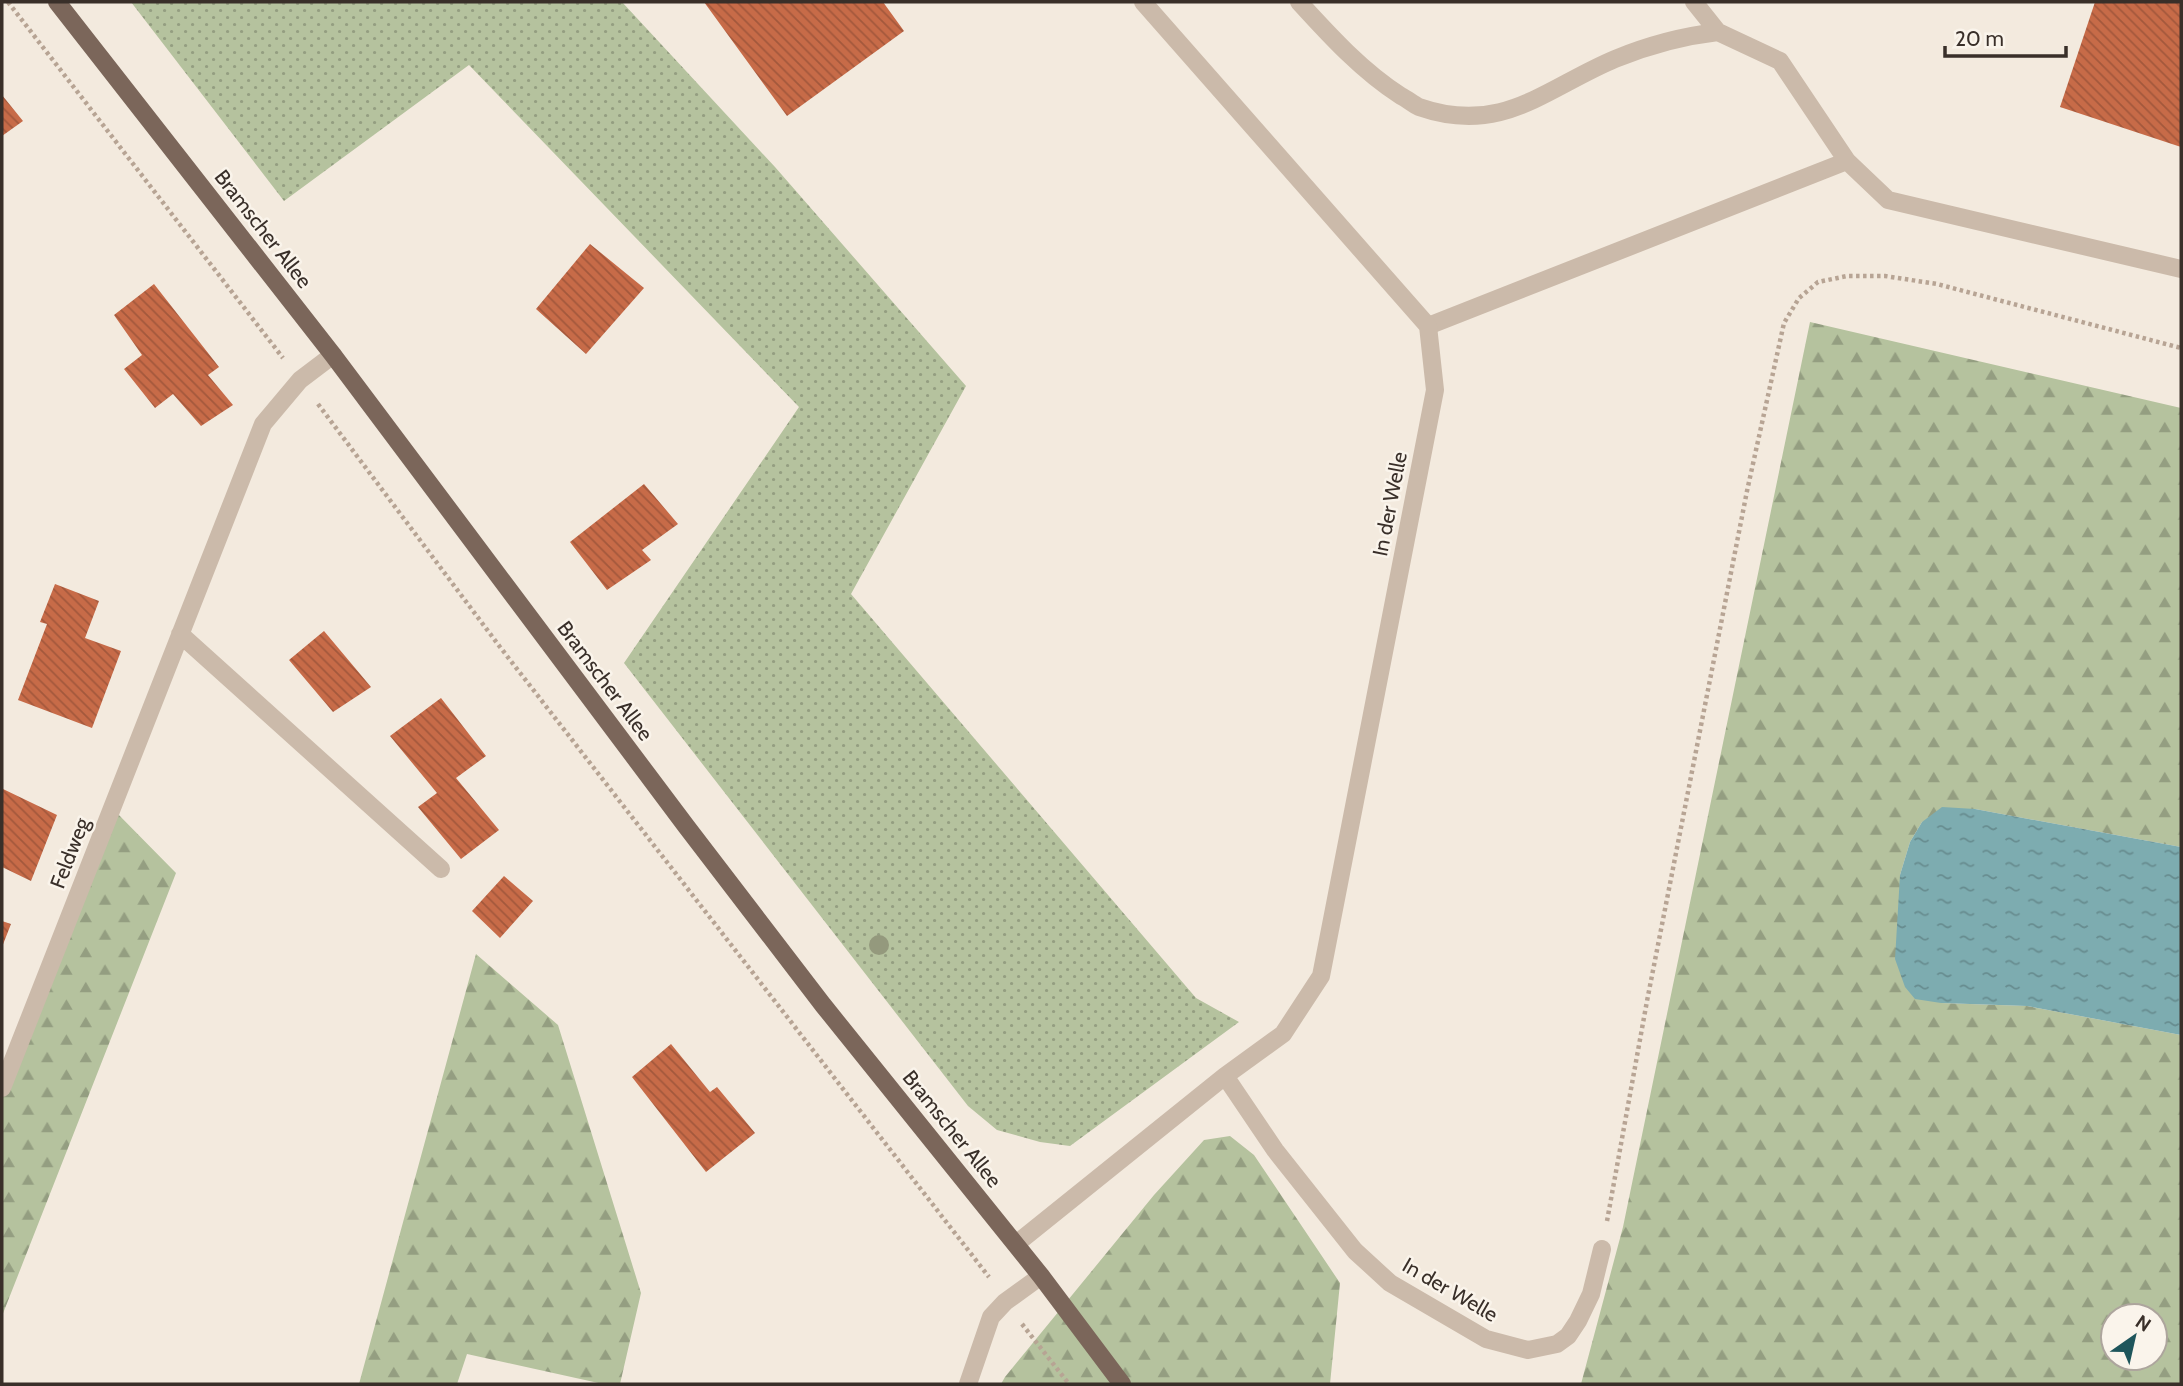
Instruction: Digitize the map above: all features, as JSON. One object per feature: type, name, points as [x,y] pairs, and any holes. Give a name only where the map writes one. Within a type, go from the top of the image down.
[{"type":"main road","name":"Bramscher Allee","points":[[57,2],[333,355],[823,1005],[1016,1244],[1122,1384]]},
{"type":"street","points":[[1143,2],[1428,326],[1847,161]]},
{"type":"street","points":[[1299,2],[1380,82],[1418,106],[1462,116],[1506,112],[1558,89],[1614,59],[1684,36],[1718,32]]},
{"type":"street","points":[[1694,2],[1718,32],[1780,61],[1847,161],[1888,200],[2181,269]]},
{"type":"street","name":"In der Welle","points":[[1016,1244],[1226,1076],[1283,1034],[1321,975],[1436,390],[1428,326]]},
{"type":"street","name":"Feldweg","points":[[2,1088],[263,424],[300,380],[333,355]]},
{"type":"street","points":[[180,634],[441,869]]},
{"type":"street","name":"In der Welle","points":[[1226,1076],[1275,1150],[1355,1251],[1390,1283],[1486,1339],[1528,1350],[1557,1344],[1568,1336],[1591,1294],[1602,1249]]},
{"type":"street","points":[[968,1384],[991,1317],[1041,1276]]},
{"type":"path","points":[[8,2],[300,380],[500,647],[888,1145],[1069,1384]]},
{"type":"path","points":[[1602,1249],[1647,1001],[1747,491],[1784,323],[1798,298],[1818,282],[1847,276],[1885,276],[1937,284],[2181,348]]},
{"type":"green space","points":[[131,2],[622,2],[775,167],[966,386],[851,594],[1196,998],[1239,1022],[1070,1146],[1040,1142],[997,1130],[968,1106],[624,663],[799,407],[469,65],[284,201]]},
{"type":"green space","points":[[1810,322],[2181,408],[2181,847],[1975,809],[1922,822],[1910,842],[1900,875],[1941,1003],[2027,1006],[2181,1035],[2181,1384],[1581,1384],[1623,1227]]},
{"type":"green space","points":[[112,808],[176,873],[2,1316],[2,1088]]},
{"type":"green space","points":[[476,954],[558,1025],[641,1293],[620,1384],[603,1384],[467,1354],[457,1384],[359,1384]]},
{"type":"green space","points":[[1230,1136],[1254,1155],[1340,1283],[1330,1384],[1001,1384],[1154,1195],[1204,1140]]},
{"type":"water","points":[[1942,807],[1975,809],[2181,847],[2181,1035],[2027,1006],[1941,1003],[1915,999],[1905,987],[1895,959],[1900,875],[1910,842],[1922,822]]},
{"type":"building","points":[[704,2],[883,2],[904,31],[787,116]]},
{"type":"building","points":[[2095,2],[2181,2],[2181,147],[2060,107]]},
{"type":"building","points":[[2,95],[23,121],[2,136]]},
{"type":"building","points":[[590,244],[644,288],[586,354],[536,309]]},
{"type":"building","points":[[154,284],[219,367],[208,375],[233,405],[201,426],[173,394],[155,408],[124,369],[142,355],[114,315]]},
{"type":"building","points":[[644,484],[678,524],[642,550],[651,560],[607,590],[570,542]]},
{"type":"building","points":[[55,584],[99,601],[85,638],[121,651],[92,728],[18,700],[47,624],[40,622]]},
{"type":"building","points":[[324,631],[371,687],[333,712],[289,660]]},
{"type":"building","points":[[441,698],[486,756],[456,778],[499,830],[461,859],[418,807],[437,793],[390,736]]},
{"type":"building","points":[[3,789],[57,815],[31,881],[2,867]]},
{"type":"building","points":[[504,876],[533,901],[500,938],[472,911]]},
{"type":"building","points":[[2,921],[11,924],[2,947]]},
{"type":"building","points":[[671,1044],[710,1092],[717,1087],[755,1133],[706,1172],[632,1077]]}]
